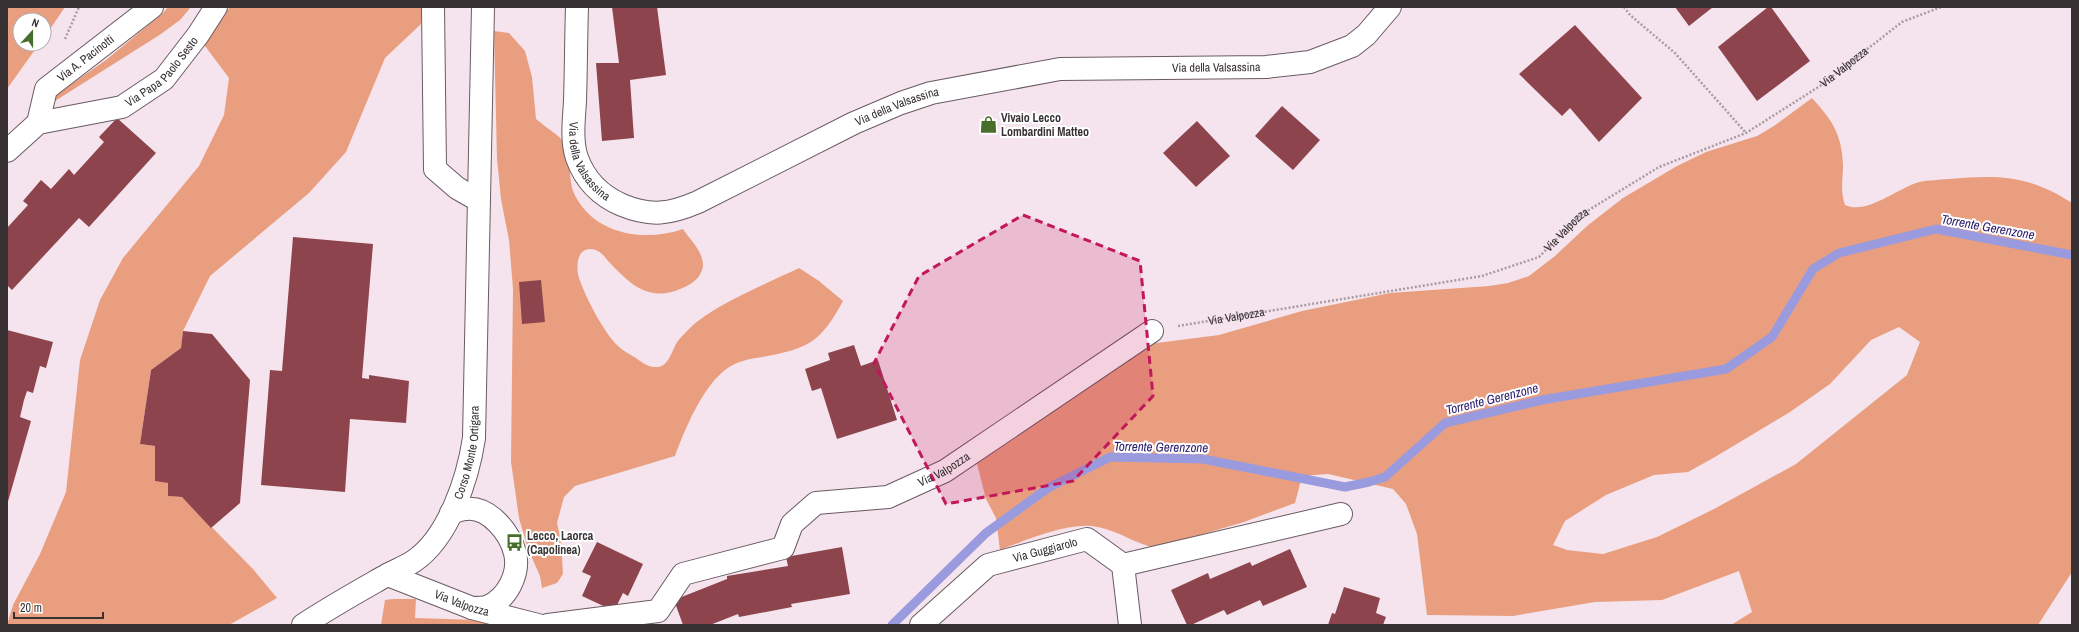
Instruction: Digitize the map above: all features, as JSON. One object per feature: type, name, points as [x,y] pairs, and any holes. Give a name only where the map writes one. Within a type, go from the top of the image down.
[{"type":"street","name":"Via A. Pacinotti","points":[[38,123],[46,89],[152,7]]},
{"type":"street","name":"Via Papa Paolo Sesto","points":[[38,123],[122,107],[164,79],[198,35],[216,7]]},
{"type":"street","points":[[433,7],[435,169],[457,188],[478,200],[483,7]]},
{"type":"street","name":"Via della Valsassina","points":[[577,7],[574,125],[577,157],[588,179],[600,192],[611,200],[647,212],[663,213],[679,210],[698,202],[854,123],[923,95],[961,86],[1060,68],[1266,67],[1310,62],[1352,46],[1366,35],[1390,7]]},
{"type":"street","points":[[7,151],[38,123]]},
{"type":"street","name":"Corso Monte Ortigara","points":[[303,625],[421,555],[439,533],[451,513],[464,484],[471,459],[474,438],[478,200]]},
{"type":"street","name":"Via Valpozza","points":[[548,625],[660,618],[683,574],[783,548],[792,524],[816,503],[888,498],[945,471],[1152,331]]},
{"type":"street","points":[[451,513],[466,508],[478,511],[491,517],[509,540],[516,555],[515,570],[503,596],[486,608],[472,608]]},
{"type":"street","points":[[1130,625],[1123,565],[1341,514]]},
{"type":"street","name":"Via Guggiarolo","points":[[921,625],[988,565],[1087,540],[1123,565]]},
{"type":"street","name":"Via Valpozza","points":[[388,575],[472,608],[538,625]]},
{"type":"path","points":[[1624,7],[1675,53],[1746,133]]},
{"type":"path","name":"Via Valpozza","points":[[1152,331],[1482,276],[1539,258],[1580,216],[1660,167],[1746,133],[1820,86],[1902,22],[1942,7]]},
{"type":"highlighted area","points":[[1023,215],[1140,261],[1153,396],[1073,481],[946,504],[874,363],[919,276]]},
{"type":"shaded area","points":[[7,7],[65,7],[52,26],[52,12],[12,12],[12,52],[33,52],[7,89]]},
{"type":"shaded area","points":[[168,7],[191,7],[180,20],[161,34],[44,108],[50,99],[106,60],[163,13]]},
{"type":"shaded area","points":[[230,7],[424,7],[421,24],[385,58],[346,152],[309,193],[210,276],[183,331],[181,348],[151,370],[140,444],[155,446],[155,480],[168,483],[168,496],[182,497],[253,569],[277,598],[229,625],[7,625],[13,605],[40,554],[66,492],[80,360],[100,300],[123,258],[199,166],[224,115],[229,78],[202,42]]},
{"type":"shaded area","points":[[494,31],[509,33],[525,51],[532,77],[536,119],[557,135],[566,145],[573,191],[581,206],[592,217],[605,226],[620,231],[651,235],[683,229],[696,246],[701,256],[703,266],[700,275],[693,282],[674,291],[653,293],[644,290],[626,279],[601,253],[596,250],[590,249],[582,252],[577,265],[582,286],[601,324],[620,348],[642,363],[652,367],[659,367],[666,363],[679,340],[700,319],[742,295],[799,268],[819,281],[843,301],[828,326],[820,335],[802,347],[791,351],[743,361],[734,364],[725,370],[709,387],[695,410],[675,456],[575,486],[564,497],[557,523],[561,540],[563,574],[557,583],[542,588],[540,576],[528,549],[519,518],[511,462],[513,289],[509,240],[501,199],[497,159]]},
{"type":"shaded area","points":[[1812,98],[1835,128],[1841,145],[1843,165],[1842,190],[1845,205],[1863,207],[1882,200],[1910,185],[1919,182],[1983,177],[1998,177],[2027,182],[2057,194],[2072,203],[2072,572],[2038,625],[1731,625],[1752,612],[1739,571],[1662,600],[1595,602],[1513,616],[1427,615],[1417,534],[1406,504],[1393,489],[1328,474],[1302,476],[1295,503],[1244,522],[1156,548],[1141,544],[1113,531],[1087,526],[1048,532],[1000,550],[996,518],[986,499],[976,460],[1141,345],[1219,335],[1302,311],[1390,293],[1489,286],[1508,283],[1529,276],[1555,256],[1587,226],[1623,198],[1677,166],[1706,152],[1757,136],[1774,126]],"holes":[[[1899,327],[1920,342],[1907,375],[1796,464],[1714,509],[1657,537],[1603,554],[1567,550],[1553,545],[1565,521],[1606,495],[1654,475],[1688,472],[1790,412],[1830,384],[1871,340]]]},
{"type":"shaded area","points":[[416,599],[415,618],[642,625],[381,625],[385,600]]},
{"type":"building","points":[[612,7],[657,7],[666,75],[630,80],[634,138],[602,141],[596,63],[619,63]]},
{"type":"building","points":[[1675,7],[1713,7],[1689,26]]},
{"type":"building","points":[[1768,7],[1771,7],[1810,61],[1757,101],[1718,47]]},
{"type":"building","points":[[1575,25],[1642,98],[1599,142],[1570,108],[1562,116],[1519,74]]},
{"type":"building","points":[[1282,106],[1320,140],[1293,170],[1255,136]]},
{"type":"building","points":[[117,118],[156,153],[89,227],[79,218],[12,290],[7,285],[7,228],[28,205],[23,201],[41,180],[51,189],[69,169],[74,175],[104,142],[99,137]]},
{"type":"building","points":[[1197,121],[1230,156],[1196,187],[1163,153]]},
{"type":"building","points":[[293,237],[373,244],[362,378],[369,379],[369,375],[409,381],[406,423],[350,419],[345,492],[261,485],[270,370],[282,371]]},
{"type":"building","points":[[541,280],[545,322],[522,324],[519,282]]},
{"type":"building","points":[[7,330],[53,342],[46,368],[40,366],[33,393],[27,391],[24,400],[20,417],[31,421],[7,505]]},
{"type":"building","points":[[183,331],[212,334],[250,380],[240,503],[211,528],[182,497],[168,496],[168,483],[155,481],[155,446],[140,444],[151,370],[181,348]]},
{"type":"building","points":[[854,345],[861,366],[878,360],[897,420],[837,439],[821,388],[812,391],[805,369],[830,360],[828,353]]},
{"type":"building","points":[[597,542],[643,564],[628,596],[623,593],[614,611],[582,596],[591,576],[582,572]]},
{"type":"building","points":[[842,547],[850,594],[791,604],[792,607],[739,617],[738,614],[710,625],[683,625],[674,600],[727,579],[727,576],[788,566],[786,557]]},
{"type":"building","points":[[1290,549],[1307,587],[1263,606],[1260,600],[1227,615],[1224,610],[1191,625],[1187,625],[1171,590],[1208,573],[1210,579],[1250,562],[1252,566]]},
{"type":"building","points":[[1344,587],[1380,598],[1376,613],[1386,617],[1383,625],[1328,625],[1332,613],[1335,614]]},
{"type":"waterway","name":"Torrente Gerenzone","points":[[892,625],[986,533],[1048,488],[1110,457],[1203,459],[1345,487],[1369,482],[1385,477],[1445,423],[1542,400],[1726,369],[1772,337],[1813,269],[1839,253],[1936,229],[2072,255]]},
{"type":"place","name":"Vivaio Lecco Lombardini Matteo","points":[[988,125]]},
{"type":"place","name":"Lecco, Laorca (Capolinea)","points":[[514,543]]}]
